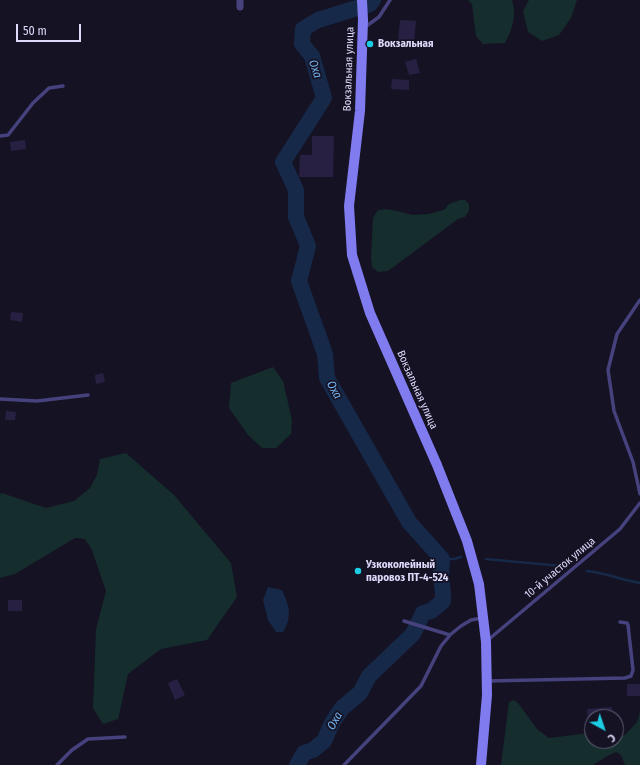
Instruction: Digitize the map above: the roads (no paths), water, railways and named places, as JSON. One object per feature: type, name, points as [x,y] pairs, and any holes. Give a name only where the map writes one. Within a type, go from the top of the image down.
[{"type":"street","name":"Вокзальная улица","points":[[362,0],[363,24],[360,111],[349,206],[352,255],[370,313],[437,465],[467,540],[479,584],[486,642],[487,680],[481,765]]},
{"type":"lane","points":[[363,24],[379,17],[390,0]]},
{"type":"lane","points":[[0,136],[8,135],[33,103],[49,88],[63,86]]},
{"type":"lane","points":[[640,300],[617,334],[608,370],[614,411],[633,462],[640,494]]},
{"type":"lane","points":[[0,399],[37,401],[88,395]]},
{"type":"lane","name":"10-й участок улица","points":[[486,642],[620,528],[640,503]]},
{"type":"lane","points":[[344,765],[422,686],[441,646],[450,635],[471,620],[483,617]]},
{"type":"lane","points":[[404,620],[450,635]]},
{"type":"lane","points":[[487,680],[625,678],[631,676],[633,670],[628,625],[627,623],[620,622]]},
{"type":"lane","points":[[57,765],[72,750],[88,739],[125,738]]},
{"type":"water","points":[[268,587],[282,590],[287,601],[289,615],[283,632],[276,632],[268,620],[263,600]]},
{"type":"waterway","name":"Оха","points":[[297,765],[304,753],[313,750],[324,741],[332,723],[342,708],[360,693],[369,676],[413,634],[423,613],[431,611],[443,601],[441,576],[442,559],[409,522],[327,378],[325,354],[299,281],[308,246],[296,217],[296,190],[283,162],[324,98],[312,56],[302,44],[303,29],[318,20],[370,4],[373,0]]},
{"type":"waterway","points":[[442,559],[454,559],[461,557]]},
{"type":"waterway","points":[[486,559],[561,566]]},
{"type":"waterway","points":[[587,571],[640,583]]},
{"type":"waterway","name":"Оха","points":[[299,762],[303,765]]},
{"type":"place","name":"Вокзальная","points":[[370,44]]},
{"type":"place","name":"Узкоколейный паровоз ПТ-4-524","points":[[358,571]]}]
